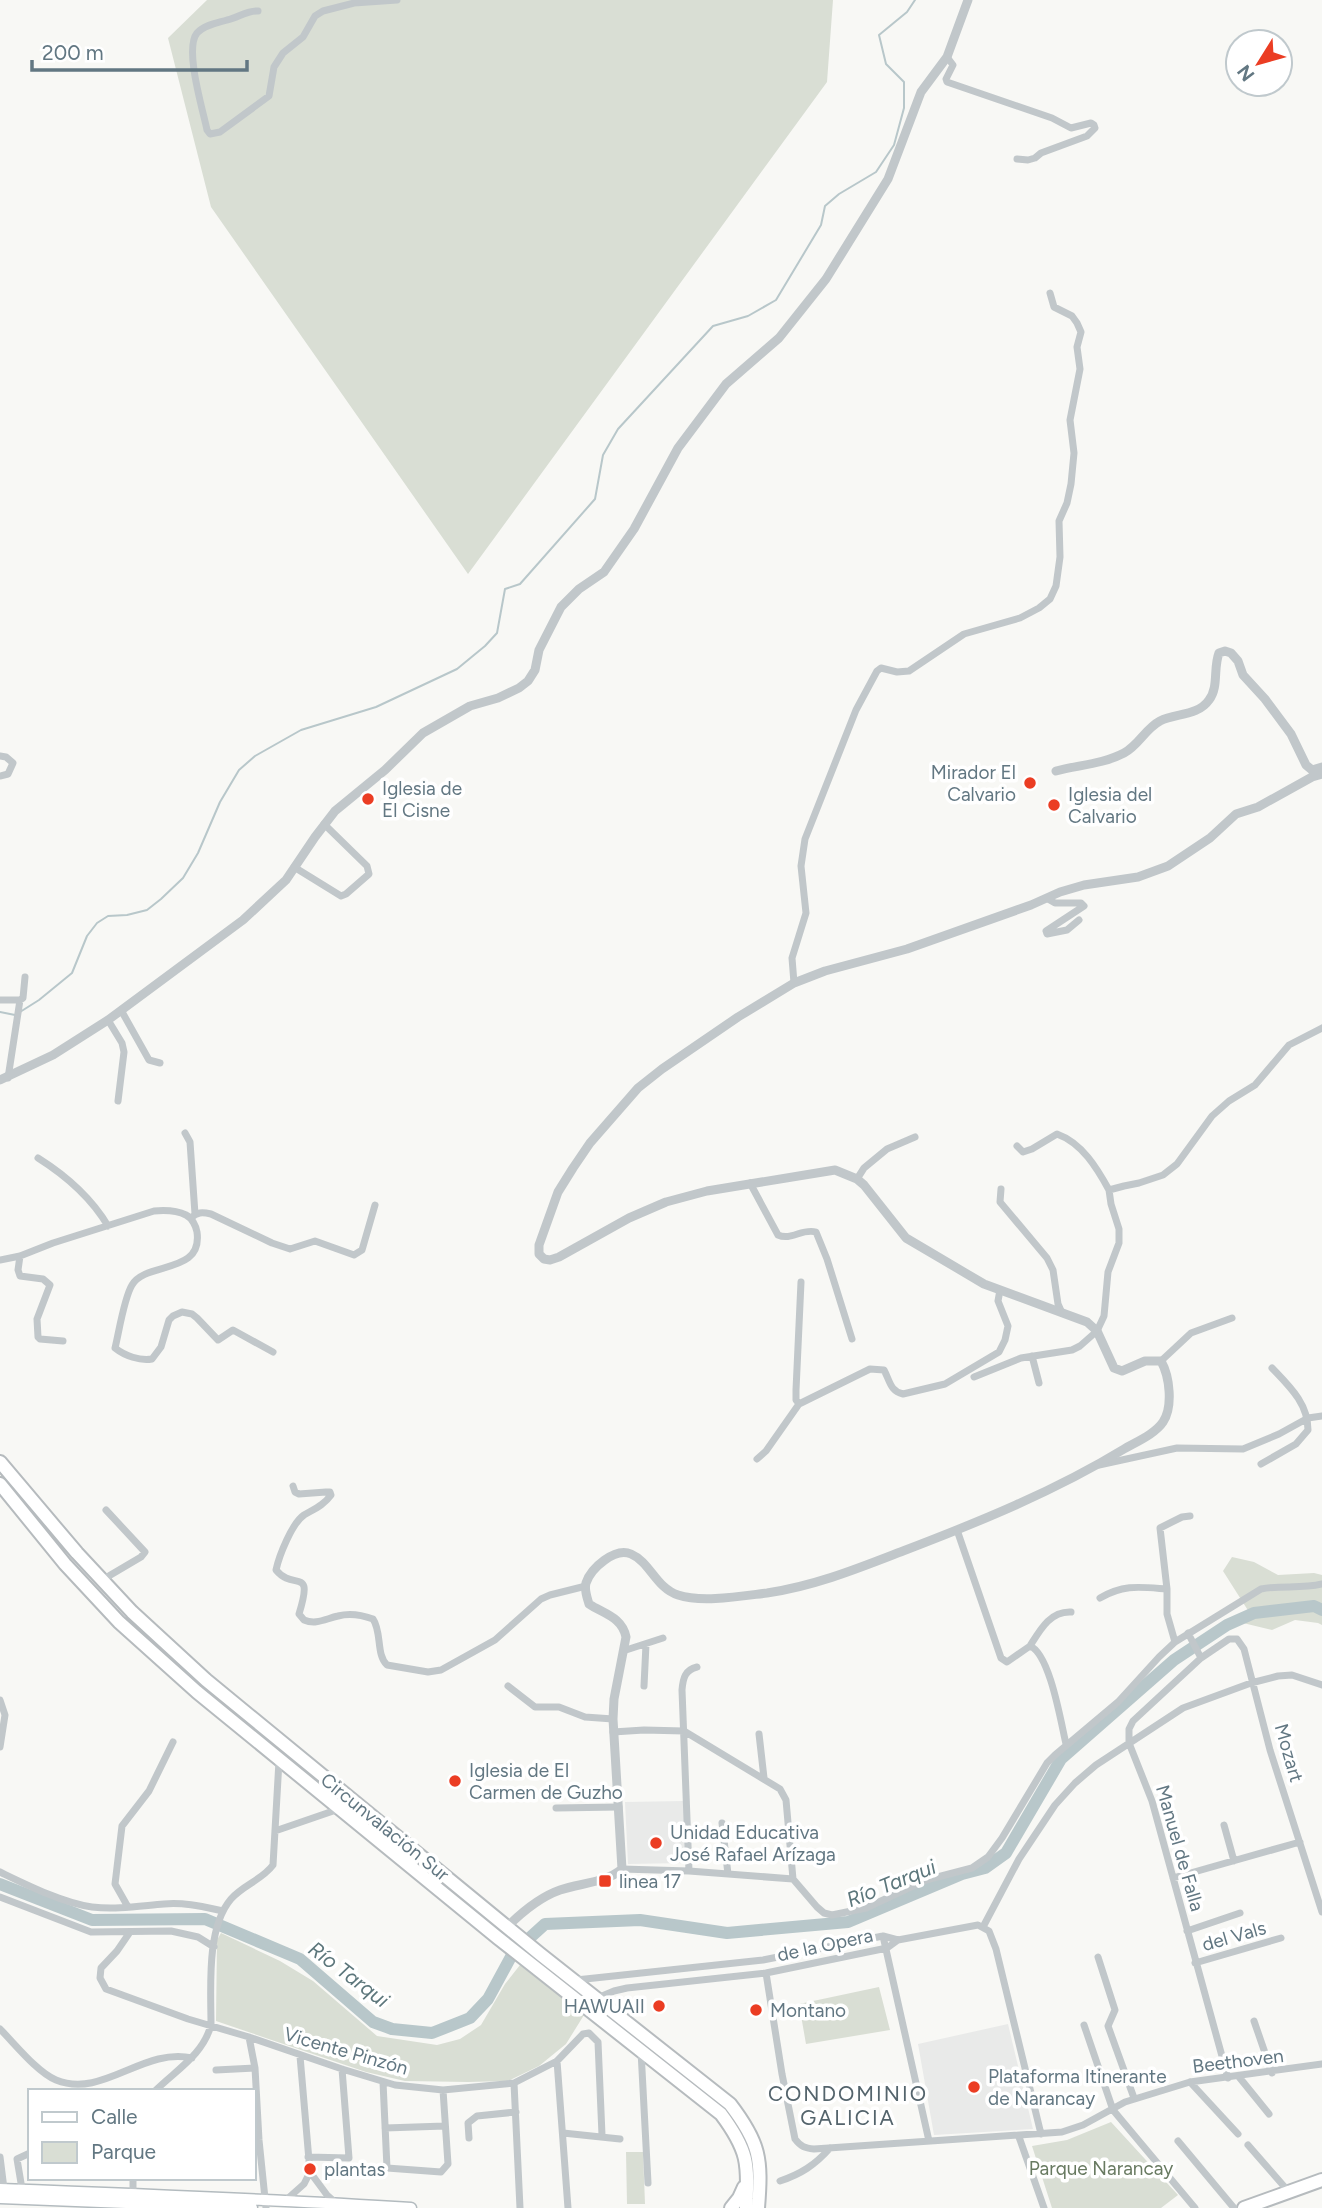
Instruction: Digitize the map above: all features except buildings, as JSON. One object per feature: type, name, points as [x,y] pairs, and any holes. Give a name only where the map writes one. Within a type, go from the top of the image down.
[{"type":"highway","name":"Circunvalación Sur","points":[[0,1462],[132,1612],[206,1680],[510,1929],[585,2006],[721,2114],[737,2136],[746,2155],[746,2208]]},
{"type":"highway","name":"Circunvalación Sur","points":[[0,1484],[65,1564],[119,1622],[197,1692],[503,1942],[574,1980],[730,2104],[748,2128],[755,2144],[760,2187]]},
{"type":"highway","points":[[731,2208],[739,2198],[748,2177]]},
{"type":"highway","points":[[1244,2208],[1322,2180]]},
{"type":"highway","points":[[758,2208],[760,2187]]},
{"type":"highway","points":[[760,2187],[765,2208]]},
{"type":"main road","points":[[1,2192],[22,2189],[252,2208]]},
{"type":"main road","points":[[1,2192],[53,2204],[133,2198]]},
{"type":"main road","points":[[195,2204],[266,2203],[286,2200],[411,2208]]},
{"type":"street","points":[[258,11],[250,10],[238,18],[210,25],[197,33],[191,45],[197,87],[210,134],[220,132],[269,96],[274,67],[283,53],[303,37],[315,16],[323,11],[354,3],[397,0]]},
{"type":"street","points":[[4,1079],[53,1055],[108,1020],[243,920],[286,880],[335,811],[385,770],[423,733],[470,706],[498,698],[528,681],[535,670],[539,650],[561,607],[579,589],[604,572],[634,529],[678,448],[726,384],[779,338],[826,279],[888,179],[921,92],[947,57],[968,0]]},
{"type":"street","points":[[947,57],[953,65],[947,82],[1052,118],[1071,128],[1091,123],[1094,125],[1094,131],[1080,139],[1028,160],[1017,159]]},
{"type":"street","points":[[794,983],[792,958],[806,913],[801,866],[805,839],[856,710],[877,671],[881,668],[897,672],[909,671],[964,634],[1020,618],[1039,608],[1050,599],[1056,586],[1060,557],[1059,521],[1067,503],[1072,474],[1074,453],[1070,420],[1080,369],[1077,347],[1081,332],[1072,316],[1054,307],[1050,293]]},
{"type":"street","points":[[1056,771],[1093,764],[1125,752],[1148,729],[1163,720],[1204,706],[1214,690],[1216,660],[1219,653],[1225,651],[1238,661],[1243,676],[1265,699],[1291,734],[1306,765],[1312,770],[1322,767]]},
{"type":"street","points":[[0,756],[6,757],[13,764],[8,774],[0,776]]},
{"type":"street","points":[[1232,1318],[1191,1333],[1161,1361],[1145,1361],[1122,1371],[1114,1368],[1097,1331],[1087,1322],[984,1284],[906,1238],[857,1179],[835,1170],[707,1191],[666,1202],[550,1260],[539,1254],[541,1238],[558,1192],[590,1143],[638,1088],[716,1032],[794,983],[825,971],[907,948],[1084,884],[1138,877],[1168,866],[1210,838],[1236,814],[1258,807],[1322,774]]},
{"type":"street","points":[[295,867],[341,896],[369,874],[367,866],[324,824]]},
{"type":"street","points":[[1048,899],[1055,903],[1081,903],[1084,906],[1046,930],[1047,934],[1067,930],[1079,920]]},
{"type":"street","points":[[4,1079],[20,1000],[24,995],[25,976]]},
{"type":"street","points":[[0,1000],[20,1000]]},
{"type":"street","points":[[121,1010],[149,1060],[160,1063]]},
{"type":"street","points":[[108,1020],[122,1043],[124,1052],[118,1101]]},
{"type":"street","points":[[1110,1190],[1139,1184],[1163,1175],[1177,1164],[1212,1116],[1229,1101],[1255,1085],[1289,1045],[1322,1028]]},
{"type":"street","points":[[185,1133],[190,1142],[193,1216],[197,1243],[183,1263],[145,1275],[131,1286],[115,1348],[136,1358],[152,1359],[161,1347],[169,1320],[182,1312],[192,1314],[218,1340],[233,1330],[273,1352]]},
{"type":"street","points":[[974,1377],[1009,1362],[1072,1350],[1097,1331],[1104,1316],[1108,1272],[1119,1243],[1119,1229],[1111,1204],[1110,1190],[1087,1156],[1069,1138],[1057,1134],[1023,1152],[1017,1146]]},
{"type":"street","points":[[857,1179],[864,1168],[887,1149],[915,1137]]},
{"type":"street","points":[[38,1158],[77,1188],[108,1226]]},
{"type":"street","points":[[750,1183],[778,1235],[785,1238],[811,1230],[816,1232],[824,1249],[852,1339]]},
{"type":"street","points":[[1001,1189],[1000,1202],[1047,1258],[1053,1270],[1062,1313]]},
{"type":"street","points":[[0,1259],[20,1256],[53,1243],[154,1211],[165,1210],[193,1216],[203,1212],[211,1213],[290,1249],[315,1241],[354,1255],[362,1250],[374,1205]]},
{"type":"street","points":[[20,1256],[20,1276],[43,1279],[50,1285],[37,1320],[38,1337],[63,1341]]},
{"type":"street","points":[[799,1404],[796,1391],[800,1282]]},
{"type":"street","points":[[757,1459],[777,1437],[799,1404],[870,1369],[884,1370],[892,1388],[903,1394],[945,1384],[994,1356],[1002,1346],[1008,1326],[998,1301],[1000,1290]]},
{"type":"street","points":[[1032,1356],[1040,1383]]},
{"type":"street","points":[[622,1869],[613,1719],[614,1699],[626,1637],[624,1628],[617,1619],[589,1604],[587,1581],[596,1569],[620,1552],[632,1554],[667,1590],[688,1597],[720,1597],[809,1585],[957,1530],[1047,1491],[1099,1465],[1143,1438],[1164,1421],[1168,1413],[1168,1383],[1161,1361]]},
{"type":"street","points":[[1261,1464],[1296,1444],[1308,1430],[1308,1418],[1293,1390],[1272,1368]]},
{"type":"street","points":[[1099,1465],[1178,1448],[1243,1449],[1308,1418],[1322,1416]]},
{"type":"street","points":[[293,1486],[299,1494],[330,1492],[331,1495],[298,1521],[276,1570],[279,1575],[300,1581],[305,1586],[299,1614],[303,1620],[314,1623],[352,1614],[373,1619],[377,1625],[382,1658],[387,1665],[428,1672],[441,1670],[495,1640],[541,1599],[586,1586]]},
{"type":"street","points":[[102,1580],[145,1552],[106,1510]]},
{"type":"street","points":[[1175,1642],[1167,1614],[1160,1528],[1190,1516]]},
{"type":"street","points":[[957,1530],[1001,1658],[1007,1662],[1030,1646],[1055,1615],[1071,1612]]},
{"type":"street","points":[[613,1732],[684,1731],[780,1789],[786,1800],[793,1880],[824,1913],[832,1915],[866,1908],[926,1880],[972,1868],[988,1857],[1047,1763],[1118,1702],[1175,1642],[1189,1636],[1261,1589],[1301,1588],[1322,1584]]},
{"type":"street","points":[[1100,1598],[1114,1590],[1133,1586],[1167,1589]]},
{"type":"street","points":[[1129,1743],[1130,1725],[1200,1656],[1189,1636]]},
{"type":"street","points":[[623,1651],[663,1638]]},
{"type":"street","name":"Mozart","points":[[1200,1656],[1229,1639],[1237,1639],[1244,1649],[1251,1684],[1322,1912]]},
{"type":"street","points":[[644,1686],[646,1644]]},
{"type":"street","points":[[1030,1646],[1034,1647],[1041,1658],[1054,1689],[1066,1744]]},
{"type":"street","points":[[689,1871],[682,1689],[684,1676],[690,1669],[697,1667]]},
{"type":"street","points":[[984,1927],[1019,1859],[1055,1805],[1096,1765],[1183,1708],[1278,1676],[1292,1675],[1322,1685]]},
{"type":"street","points":[[508,1686],[535,1707],[559,1707],[585,1717],[613,1719]]},
{"type":"street","points":[[0,1700],[5,1716],[0,1747]]},
{"type":"street","points":[[759,1734],[764,1778]]},
{"type":"street","points":[[128,1908],[116,1884],[122,1826],[149,1791],[173,1742]]},
{"type":"street","name":"Manuel de Falla","points":[[1129,1743],[1152,1801],[1228,2078]]},
{"type":"street","points":[[157,2089],[192,2057],[205,2041],[211,2025],[211,1975],[216,1935],[222,1916],[234,1896],[267,1873],[273,1865],[279,1761]]},
{"type":"street","points":[[556,1808],[619,1807]]},
{"type":"street","points":[[275,1831],[339,1808]]},
{"type":"street","points":[[722,1823],[728,1874]]},
{"type":"street","points":[[1224,1825],[1234,1861]]},
{"type":"street","points":[[1173,1878],[1300,1842]]},
{"type":"street","points":[[510,1929],[535,1902],[549,1894],[607,1877],[622,1869],[689,1871],[793,1880]]},
{"type":"street","points":[[0,1872],[78,1904],[128,1908],[166,1903],[198,1906],[222,1916]]},
{"type":"street","points":[[0,1897],[91,1932],[171,1931],[198,1937],[214,1947]]},
{"type":"street","points":[[1187,1931],[1240,1913]]},
{"type":"street","points":[[898,1940],[978,1925],[984,1927],[992,1936],[1041,2134]]},
{"type":"street","name":"Vicente Pinzón","points":[[130,1932],[101,1968],[100,1978],[106,1989],[188,2019],[383,2082],[443,2090],[514,2082],[558,2061],[583,2034],[589,2034],[598,2042],[602,2136]]},
{"type":"street","points":[[883,1936],[929,2141]]},
{"type":"street","name":"de la Opera","points":[[574,1980],[764,1960],[883,1936],[898,1940]]},
{"type":"street","name":"del Vals","points":[[1195,1963],[1281,1938]]},
{"type":"street","name":"de la Opera","points":[[585,2006],[597,1998],[627,1988],[766,1973],[887,1948],[898,1940]]},
{"type":"street","points":[[1098,1957],[1115,2010],[1108,2026],[1134,2098]]},
{"type":"street","name":"Beethoven","points":[[766,1973],[795,2139],[800,2146],[806,2148],[1019,2137],[1069,2131],[1134,2098],[1190,2082],[1272,2073],[1322,2064]]},
{"type":"street","points":[[1254,2021],[1272,2073]]},
{"type":"street","points":[[1084,2025],[1113,2110],[1195,2208]]},
{"type":"street","points":[[0,2029],[37,2066],[55,2079],[71,2083],[98,2082],[162,2057],[192,2057]]},
{"type":"street","points":[[249,2037],[255,2068],[255,2089]]},
{"type":"street","points":[[640,2050],[648,2183]]},
{"type":"street","points":[[286,2200],[304,2183],[310,2172],[300,2056]]},
{"type":"street","points":[[558,2061],[568,2208]]},
{"type":"street","points":[[216,2070],[255,2068]]},
{"type":"street","points":[[309,2157],[353,2157],[342,2069]]},
{"type":"street","points":[[1239,2077],[1269,2114]]},
{"type":"street","points":[[54,2089],[55,2079]]},
{"type":"street","points":[[383,2082],[387,2168],[441,2172],[448,2164],[443,2090]]},
{"type":"street","points":[[514,2082],[520,2208]]},
{"type":"street","points":[[1190,2082],[1238,2134]]},
{"type":"street","points":[[256,2111],[256,2140],[266,2203]]},
{"type":"street","points":[[469,2138],[468,2123],[477,2116],[516,2112]]},
{"type":"street","points":[[385,2128],[445,2126]]},
{"type":"street","points":[[563,2133],[620,2139]]},
{"type":"street","points":[[1019,2137],[1044,2208]]},
{"type":"street","points":[[1178,2141],[1234,2208]]},
{"type":"street","points":[[1248,2146],[1289,2192]]},
{"type":"street","points":[[780,2181],[799,2175],[830,2148]]},
{"type":"street","points":[[22,2189],[17,2159],[28,2154]]},
{"type":"street","points":[[0,2157],[1,2192]]},
{"type":"street","points":[[310,2172],[336,2203]]},
{"type":"street","points":[[133,2180],[133,2198]]},
{"type":"street","points":[[1270,2198],[1280,2208]]},
{"type":"shaded area","name":"Unidad Educativa José Rafael Arízaga","points":[[684,1801],[686,1863],[628,1864],[625,1802]]},
{"type":"shaded area","name":"Plataforma Itinerante de Narancay","points":[[1008,2024],[1033,2129],[934,2135],[918,2044]]},
{"type":"green space","points":[[207,0],[833,0],[827,82],[468,574],[211,207],[168,38]]},
{"type":"green space","points":[[1232,1557],[1254,1562],[1278,1575],[1322,1575],[1322,1625],[1295,1620],[1272,1630],[1243,1623],[1243,1617],[1249,1612],[1223,1571]]},
{"type":"green space","points":[[221,1933],[280,1961],[313,1981],[377,2036],[437,2045],[460,2039],[481,2025],[505,1984],[520,1965],[584,2015],[566,2044],[539,2066],[508,2081],[405,2081],[366,2072],[216,2021],[217,1940]]},
{"type":"green space","points":[[879,1987],[890,2030],[806,2044],[799,2004]]},
{"type":"green space","name":"Parque Narancay","points":[[1111,2122],[1178,2195],[1161,2208],[1052,2208],[1032,2146],[1067,2140]]},
{"type":"green space","points":[[626,2152],[643,2152],[645,2204],[627,2204]]},
{"type":"waterway","points":[[20,1012],[72,973],[87,936],[97,923],[108,916],[147,910],[183,878],[198,853],[220,802],[239,770],[255,756],[301,730],[376,707],[457,669],[497,633],[505,589],[520,584],[595,499],[603,455],[618,429],[713,326],[748,316],[776,300],[821,225],[825,206],[839,194],[876,172],[894,145],[904,108],[904,82],[886,64],[879,35],[907,12],[915,0]]},
{"type":"waterway","points":[[0,1012],[15,1015]]},
{"type":"waterway","name":"Río Tarqui","points":[[0,1884],[92,1920],[205,1919],[300,1959],[373,2022],[392,2029],[432,2033],[470,2018],[488,1999],[513,1953],[545,1924],[640,1920],[727,1933],[848,1922],[962,1874],[985,1868],[1006,1853],[1061,1759],[1174,1660],[1227,1625],[1254,1613],[1314,1606],[1322,1610]]},
{"type":"place","name":"Mirador El Calvario","points":[[1030,783]]},
{"type":"place","name":"Iglesia de El Cisne","points":[[368,799]]},
{"type":"place","name":"Iglesia del Calvario","points":[[1054,805]]},
{"type":"place","name":"Iglesia de El Carmen de Guzho","points":[[455,1781]]},
{"type":"place","name":"Unidad Educativa José Rafael Arízaga","points":[[656,1843]]},
{"type":"place","name":"linea 17","points":[[605,1881]]},
{"type":"place","name":"HAWUAII","points":[[659,2006]]},
{"type":"place","name":"Montano","points":[[756,2010]]},
{"type":"place","name":"Plataforma Itinerante de Narancay","points":[[974,2087]]},
{"type":"place","name":"plantas","points":[[310,2169]]},
{"type":"district","name":"CONDOMINIO GALICIA","points":[[848,2105]]}]
